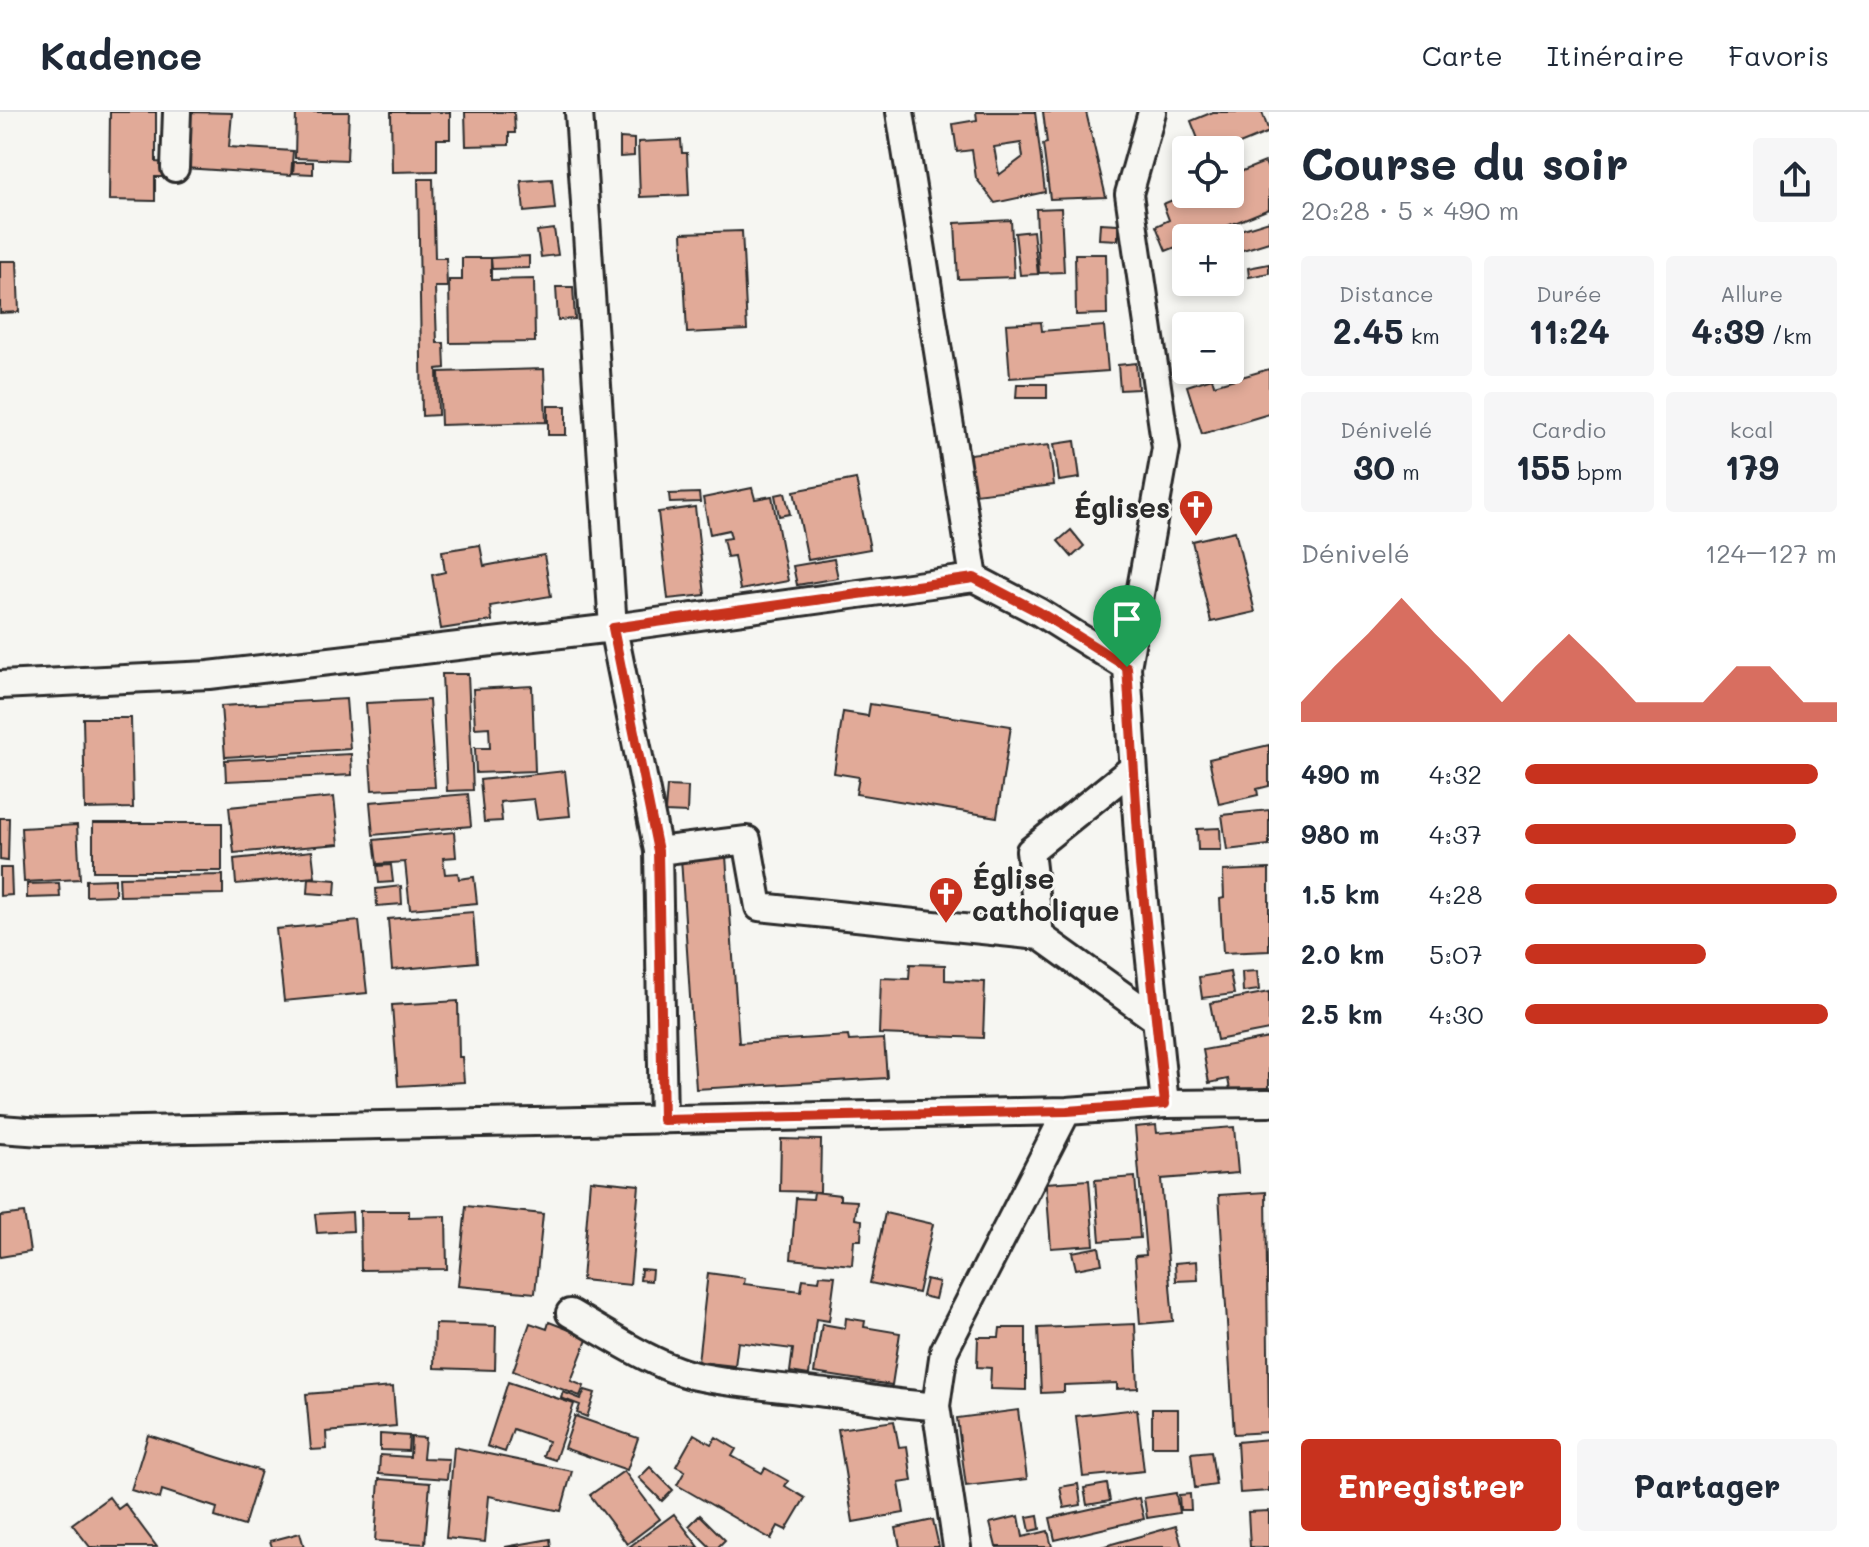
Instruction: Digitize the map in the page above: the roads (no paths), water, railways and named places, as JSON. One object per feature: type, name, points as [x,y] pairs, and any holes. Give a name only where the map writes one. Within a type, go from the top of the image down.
[{"type":"street","points":[[175,168],[177,112]]},
{"type":"street","points":[[579,112],[613,628],[658,851],[663,1120]]},
{"type":"street","points":[[900,112],[974,578]]},
{"type":"street","points":[[1152,112],[1129,194],[1166,448],[1127,667],[1154,1018],[1165,1104]]},
{"type":"street","points":[[0,685],[209,675],[613,628],[974,578],[1039,612],[1127,667]]},
{"type":"street","points":[[1040,936],[1030,851],[1133,768]]},
{"type":"street","points":[[658,851],[747,840],[759,907],[1040,936],[1154,1018]]},
{"type":"street","points":[[0,1129],[42,1132],[663,1120],[1269,1103]]},
{"type":"street","points":[[957,1547],[936,1406],[944,1351],[1067,1111]]},
{"type":"street","points":[[570,1313],[633,1349],[699,1377],[724,1378],[746,1387],[771,1386],[855,1396],[886,1404],[936,1406]]},
{"type":"place","name":"Églises","points":[[1196,538]]},
{"type":"place","name":"Église catholique","points":[[946,925]]}]
